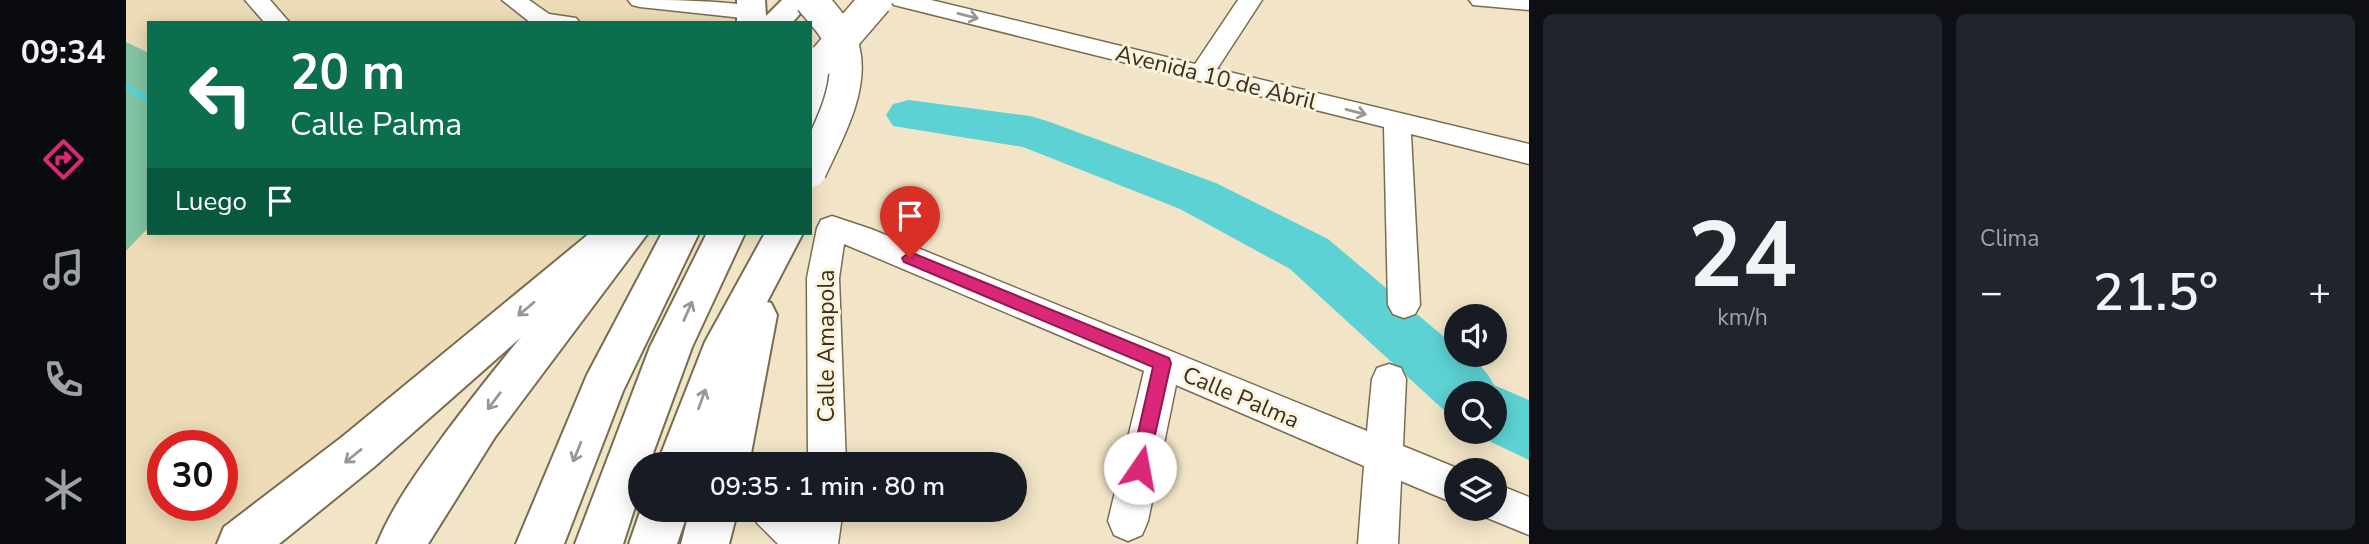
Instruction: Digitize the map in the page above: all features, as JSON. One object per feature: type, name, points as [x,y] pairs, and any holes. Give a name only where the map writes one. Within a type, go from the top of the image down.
[{"type":"main road","points":[[758,14],[798,0]]},
{"type":"main road","points":[[811,0],[837,36],[846,63],[842,92],[812,166]]},
{"type":"main road","points":[[812,22],[831,0]]},
{"type":"main road","points":[[812,156],[824,124],[826,58],[875,0]]},
{"type":"main road","points":[[824,124],[816,113],[817,89],[834,55],[875,0]]},
{"type":"main road","points":[[825,83],[849,61],[870,26],[892,0]]},
{"type":"main road","points":[[241,544],[358,452],[613,235]]},
{"type":"main road","points":[[401,544],[458,449],[627,235]]},
{"type":"main road","points":[[540,544],[603,389],[679,235]]},
{"type":"main road","points":[[599,544],[650,396],[711,259],[725,235]]},
{"type":"main road","points":[[728,452],[753,329],[783,235]]},
{"type":"main road","points":[[685,452],[726,342],[783,235]]},
{"type":"main road","points":[[653,544],[660,522]]},
{"type":"main road","points":[[705,544],[711,522]]},
{"type":"street","points":[[257,0],[276,21]]},
{"type":"street","points":[[514,0],[540,21],[572,0]]},
{"type":"street","points":[[640,0],[758,14]]},
{"type":"street","name":"Avenida 10 de Abril","points":[[902,0],[1529,154]]},
{"type":"street","points":[[1202,73],[1250,0]]},
{"type":"street","points":[[1481,0],[1529,3]]},
{"type":"street","points":[[1397,122],[1404,305]]},
{"type":"street","name":"Calle Palma","points":[[832,228],[860,237],[1444,481]]},
{"type":"street","name":"Calle Amapola","points":[[827,452],[823,278],[832,228]]},
{"type":"street","points":[[1128,521],[1163,363]]},
{"type":"street","points":[[1378,544],[1390,379]]},
{"type":"street","points":[[1507,507],[1529,516]]},
{"type":"street","points":[[784,522],[806,544]]},
{"type":"street","points":[[818,544],[822,522]]},
{"type":"shaded area","points":[[126,0],[754,0],[757,21],[147,21],[147,52],[126,42]]},
{"type":"shaded area","points":[[147,229],[147,235],[610,235],[252,544],[126,544],[126,251]]},
{"type":"green space","points":[[126,42],[147,52],[147,229],[126,251]]},
{"type":"waterway","points":[[126,87],[147,98]]},
{"type":"waterway","points":[[909,115],[1030,132],[1198,196],[1309,254],[1453,381]]},
{"type":"waterway","points":[[1507,420],[1529,431]]},
{"type":"route","points":[[910,258],[1163,363],[1140,468]]}]
